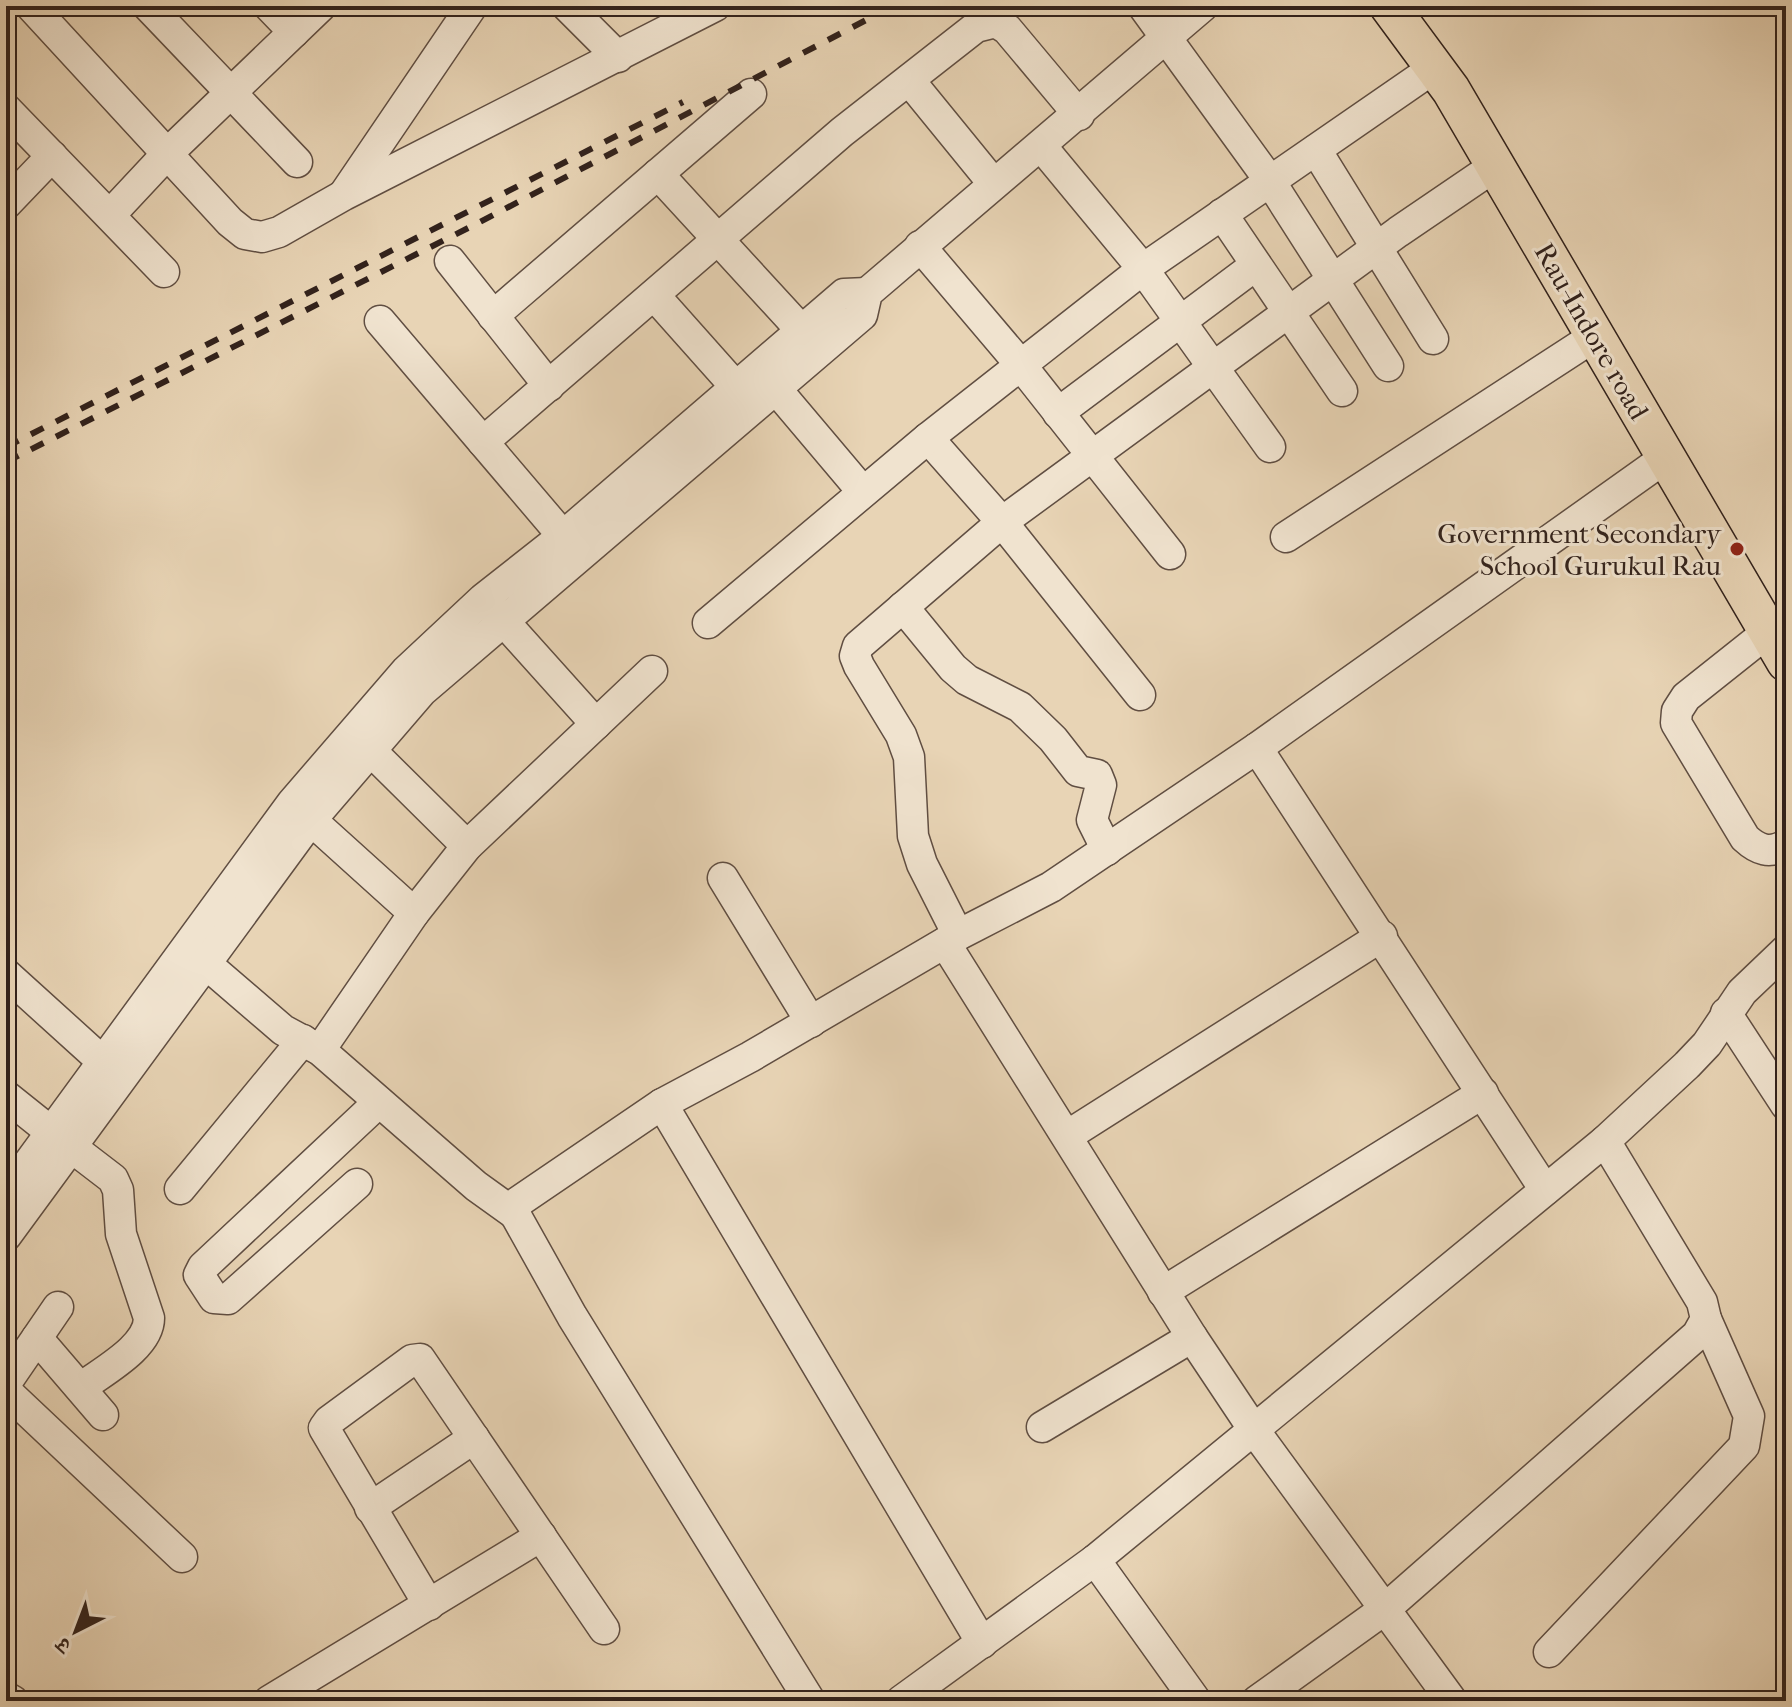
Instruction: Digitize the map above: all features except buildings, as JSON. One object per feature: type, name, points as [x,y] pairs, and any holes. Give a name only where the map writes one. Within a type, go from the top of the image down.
[{"type":"main road","name":"Rau-Indore road","points":[[1389,6],[1434,68],[1495,166],[1777,647]]},
{"type":"street","points":[[31,6],[245,234],[262,237],[279,232],[344,195],[713,6]]},
{"type":"street","points":[[148,6],[297,162]]},
{"type":"street","points":[[269,6],[294,32]]},
{"type":"street","points":[[110,215],[167,154],[321,6]]},
{"type":"street","points":[[344,195],[472,6]]},
{"type":"street","points":[[567,6],[618,57]]},
{"type":"street","points":[[1143,6],[1270,181],[1388,366]]},
{"type":"street","points":[[6,1194],[60,1139],[195,954],[292,803],[406,671],[492,609],[776,389],[844,294],[867,293],[993,183],[1042,147],[1203,6]]},
{"type":"street","points":[[483,442],[842,132],[976,27],[996,22],[1007,29],[1079,115]]},
{"type":"street","points":[[708,623],[928,438],[1143,269],[1434,68]]},
{"type":"street","points":[[909,80],[993,183]]},
{"type":"street","points":[[493,316],[751,94]]},
{"type":"street","points":[[6,109],[164,272]]},
{"type":"street","points":[[1042,147],[1143,269],[1270,447]]},
{"type":"street","points":[[1316,150],[1433,339]]},
{"type":"street","points":[[6,204],[52,156]]},
{"type":"street","points":[[1452,1701],[1254,1430],[1192,1337],[1067,1136],[952,939],[913,836],[909,757],[901,735],[855,656],[869,634],[1002,522],[1495,166]]},
{"type":"street","points":[[658,174],[811,341]]},
{"type":"street","points":[[1222,214],[1342,391]]},
{"type":"street","points":[[920,246],[1020,364],[1170,554]]},
{"type":"street","points":[[450,261],[549,386]]},
{"type":"street","points":[[1058,413],[1256,265]]},
{"type":"street","points":[[654,295],[735,386]]},
{"type":"street","points":[[380,321],[563,536]]},
{"type":"street","points":[[1286,537],[1595,336]]},
{"type":"street","points":[[6,1236],[102,1061],[492,609],[563,536],[735,386],[811,341]]},
{"type":"street","points":[[776,389],[863,492]]},
{"type":"street","points":[[928,438],[1002,522],[1140,695]]},
{"type":"street","points":[[515,1214],[518,1202],[528,1193],[662,1104],[811,1022],[952,939],[1051,887],[1257,748],[1665,458]]},
{"type":"street","points":[[903,607],[967,680],[1020,707],[1053,739],[1073,766],[1097,775],[1101,785],[1092,820],[1107,850]]},
{"type":"street","points":[[492,609],[596,724]]},
{"type":"street","points":[[1777,647],[1686,697],[1677,711],[1676,723],[1745,838],[1756,848],[1767,851],[1786,845]]},
{"type":"street","points":[[180,1189],[312,1045],[467,846],[652,671]]},
{"type":"street","points":[[1257,748],[1545,1190]]},
{"type":"street","points":[[370,750],[467,846]]},
{"type":"street","points":[[311,820],[414,913]]},
{"type":"street","points":[[723,878],[811,1022]]},
{"type":"street","points":[[1067,1136],[1382,936]]},
{"type":"street","points":[[901,1701],[1095,1560],[1605,1141],[1697,1054],[1742,992],[1786,950]]},
{"type":"street","points":[[195,954],[283,1030],[312,1045],[476,1186],[515,1214],[580,1329],[810,1701]]},
{"type":"street","points":[[6,974],[102,1061]]},
{"type":"street","points":[[1726,1013],[1786,1105]]},
{"type":"street","points":[[1163,1292],[1483,1093]]},
{"type":"street","points":[[6,1096],[113,1179],[118,1190],[121,1234],[149,1318],[149,1328],[139,1341],[82,1387]]},
{"type":"street","points":[[357,1184],[228,1299],[214,1298],[201,1282],[199,1275],[203,1267],[379,1102]]},
{"type":"street","points":[[662,1104],[982,1643]]},
{"type":"street","points":[[1549,1652],[1744,1446],[1749,1416],[1706,1319],[1702,1302],[1605,1141]]},
{"type":"street","points":[[6,1383],[58,1307]]},
{"type":"street","points":[[1257,1701],[1385,1609],[1697,1335],[1706,1319]]},
{"type":"street","points":[[1042,1427],[1192,1337]]},
{"type":"street","points":[[37,1338],[103,1415]]},
{"type":"street","points":[[429,1605],[324,1428],[329,1421],[412,1360],[420,1359],[604,1629]]},
{"type":"street","points":[[6,1391],[182,1557]]},
{"type":"street","points":[[370,1508],[474,1438]]},
{"type":"street","points":[[269,1701],[541,1536]]},
{"type":"street","points":[[1095,1560],[1196,1701]]},
{"type":"street","points":[[6,1697],[13,1701]]},
{"type":"railway","points":[[6,462],[476,224],[893,6]]},
{"type":"railway","points":[[6,447],[683,102]]},
{"type":"place","name":"Government Secondary School Gurukul Rau","points":[[1737,549]]}]
